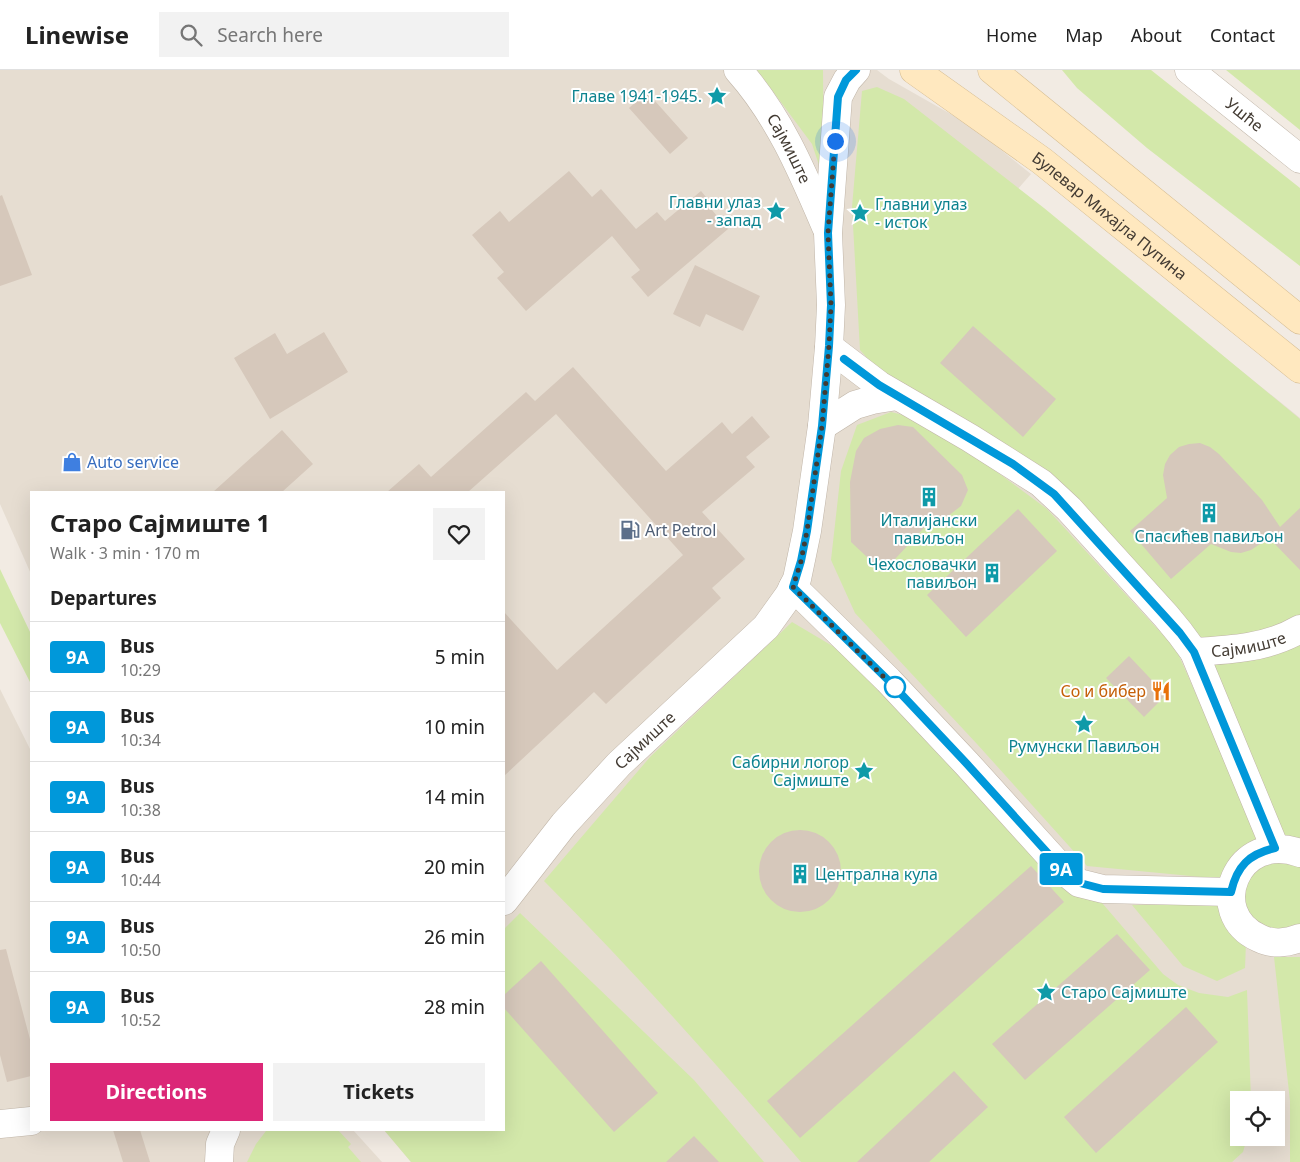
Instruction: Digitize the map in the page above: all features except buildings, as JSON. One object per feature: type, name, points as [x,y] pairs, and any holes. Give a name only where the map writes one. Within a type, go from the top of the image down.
[{"type":"main road","name":"Булевар Михајла Пупина","points":[[914,70],[1042,160],[1300,369]]},
{"type":"main road","points":[[992,70],[1300,320]]},
{"type":"street","name":"Сајмиште","points":[[738,70],[762,100],[781,129],[810,189],[828,233]]},
{"type":"street","name":"Сајмиште","points":[[505,900],[564,824],[619,764],[766,627],[793,587],[807,531],[822,426],[831,305],[828,233],[838,97],[846,80],[856,70]]},
{"type":"street","name":"Ушће","points":[[1189,70],[1300,159]]},
{"type":"street","name":"Сајмиште","points":[[829,346],[896,396],[1013,464],[1054,494],[1166,616],[1194,652],[1288,851]]},
{"type":"street","points":[[822,426],[855,405],[896,396]]},
{"type":"street","points":[[793,587],[888,680],[1063,870],[1080,883],[1103,889],[1231,892]]},
{"type":"street","name":"Сајмиште","points":[[1194,652],[1229,650],[1268,643],[1300,629]]},
{"type":"street","points":[[1288,851],[1262,851],[1245,862],[1234,879],[1231,892],[1234,912],[1239,922],[1253,936],[1277,943],[1290,942],[1300,938]]},
{"type":"street","points":[[0,1124],[30,1121]]},
{"type":"street","points":[[219,1162],[220,1144],[226,1131]]},
{"type":"shaded area","points":[[0,70],[877,70],[889,79],[970,125],[1031,174],[1017,190],[1300,418],[1300,1162],[411,1162],[385,1131],[505,1131],[505,491],[30,491],[30,572],[0,504]]},
{"type":"shaded area","points":[[0,689],[30,749],[30,1131],[354,1131],[382,1162],[0,1162]]},
{"type":"green space","points":[[757,70],[823,70],[824,180],[812,144]]},
{"type":"green space","points":[[1062,70],[1151,70],[1300,188],[1300,266],[1147,148],[1077,88]]},
{"type":"green space","points":[[1226,70],[1300,70],[1300,130]]},
{"type":"green space","points":[[877,87],[904,99],[1044,208],[1300,419],[1300,841],[1280,835],[1140,569],[878,370],[860,350],[852,207],[862,91]]},
{"type":"green space","points":[[891,412],[928,421],[1047,509],[1176,649],[1260,839],[1245,845],[1235,854],[1222,879],[1087,866],[855,613],[831,560],[841,471],[857,425]]},
{"type":"green space","points":[[0,569],[30,632],[30,682],[0,623]]},
{"type":"green space","points":[[792,622],[841,651],[1039,858],[1097,897],[1163,974],[1178,985],[1199,993],[1228,997],[1247,990],[1251,1091],[1230,1091],[1230,1146],[1245,1146],[1243,1152],[1232,1162],[801,1162],[675,1019],[544,881],[650,757]]},
{"type":"green space","points":[[1300,862],[1300,927],[1274,936],[1247,919],[1243,881],[1259,863]]},
{"type":"green space","points":[[1222,904],[1246,943],[1245,968],[1217,981],[1183,966],[1132,905]]},
{"type":"green space","points":[[520,913],[694,1080],[764,1162],[411,1162],[385,1131],[505,1131],[505,928]]},
{"type":"green space","points":[[1274,957],[1300,957],[1300,1162],[1290,1162],[1290,1101]]},
{"type":"green space","points":[[266,1131],[339,1131],[351,1144],[348,1147],[361,1162],[247,1162],[256,1144]]},
{"type":"bus line","name":"9A","points":[[844,359],[896,396],[970,438],[1041,483],[1054,494],[1118,563],[1180,633],[1194,652],[1275,848],[1262,851],[1250,858],[1241,867],[1234,879],[1231,892],[1103,889],[1080,883],[1063,870],[888,680],[793,587],[797,579],[807,531],[822,426],[831,305],[828,233],[838,97],[846,80],[856,70]]},
{"type":"place","name":"Главе 1941-1945.","points":[[717,96]]},
{"type":"place","name":"Главни улаз - запад","points":[[776,211]]},
{"type":"place","name":"Главни улаз - исток","points":[[860,213]]},
{"type":"place","name":"Auto service","points":[[72,462]]},
{"type":"place","name":"Италијански павиљон","points":[[929,497]]},
{"type":"place","name":"Спасићев павиљон","points":[[1209,513]]},
{"type":"place","name":"Art Petrol","points":[[630,530]]},
{"type":"place","name":"Чехословачки павиљон","points":[[992,573]]},
{"type":"place","name":"Со и бибер","points":[[1161,691]]},
{"type":"place","name":"Румунски Павиљон","points":[[1084,724]]},
{"type":"place","name":"Сабирни логор Сајмиште","points":[[864,771]]},
{"type":"place","name":"Централна кула","points":[[800,874]]},
{"type":"place","name":"Старо Сајмиште","points":[[1046,992]]},
{"type":"route","points":[[835,141],[828,233],[831,305],[822,426],[807,531],[797,579],[793,587],[901,694],[895,687]]}]
